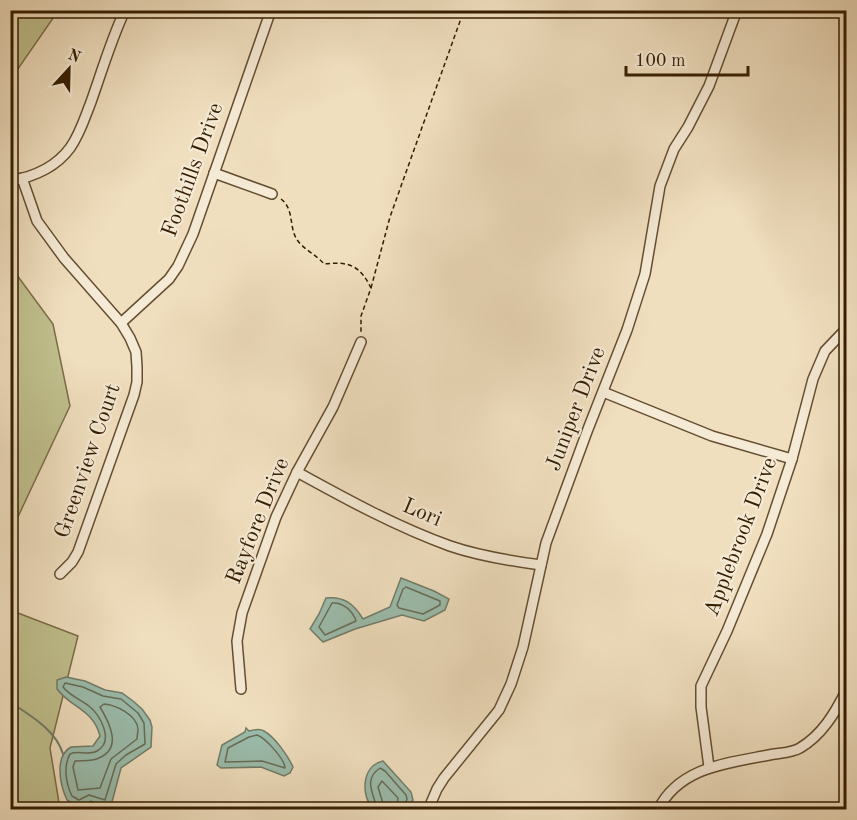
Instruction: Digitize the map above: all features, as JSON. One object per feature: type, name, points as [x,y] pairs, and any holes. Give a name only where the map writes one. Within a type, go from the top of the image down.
[{"type":"street","points":[[10,181],[50,166],[70,148],[82,126],[125,10]]},
{"type":"street","name":"Foothills Drive","points":[[121,323],[169,279],[178,266],[193,234],[271,10]]},
{"type":"street","name":"Juniper Drive","points":[[428,810],[436,789],[498,710],[507,693],[523,647],[541,565],[562,496],[627,330],[645,273],[655,209],[664,176],[674,149],[709,86],[737,10]]},
{"type":"street","points":[[214,173],[272,194]]},
{"type":"street","name":"Greenview Court","points":[[22,178],[37,221],[64,258],[121,323],[136,352],[137,382],[134,395],[78,552],[60,574]]},
{"type":"street","name":"Applebrook Drive","points":[[709,767],[701,707],[701,686],[727,631],[767,534],[792,459],[813,379],[825,351],[846,329]]},
{"type":"street","name":"Rayfore Drive","points":[[241,689],[237,641],[241,619],[276,517],[297,472],[333,407],[361,342]]},
{"type":"street","points":[[603,392],[712,436],[792,459]]},
{"type":"street","name":"Lori","points":[[297,472],[355,504],[450,546],[541,565]]},
{"type":"street","points":[[658,810],[667,795],[683,780],[709,767],[799,749],[823,728],[835,713],[846,691]]},
{"type":"lane","points":[[129,810],[138,806]]},
{"type":"path","points":[[361,342],[361,316],[390,217],[464,10]]},
{"type":"path","points":[[272,194],[288,205],[296,238],[308,250],[324,264],[341,263],[354,267],[364,274],[371,288]]},
{"type":"green space","points":[[10,11],[58,11],[11,79]]},
{"type":"green space","points":[[11,267],[53,324],[70,406],[16,521],[11,551]]},
{"type":"green space","points":[[10,610],[78,636],[50,748],[60,809],[11,809]]},
{"type":"water","points":[[401,578],[449,599],[445,610],[424,621],[402,615],[355,629],[323,642],[310,629],[326,598],[338,598],[348,602],[363,619],[390,607]]},
{"type":"water","points":[[66,677],[122,693],[142,709],[150,720],[151,747],[121,768],[112,802],[106,809],[91,801],[79,807],[67,800],[62,787],[60,764],[66,751],[71,747],[93,746],[100,736],[97,727],[87,714],[57,689],[57,680]]},
{"type":"water","points":[[246,728],[249,731],[262,730],[272,738],[285,752],[293,767],[290,773],[284,776],[261,767],[221,768],[217,765],[222,745],[245,732]]},
{"type":"water","points":[[383,761],[411,792],[413,800],[407,809],[373,809],[366,797],[367,775],[370,769]]},
{"type":"waterway","points":[[10,702],[49,731],[60,745],[63,754]]}]
